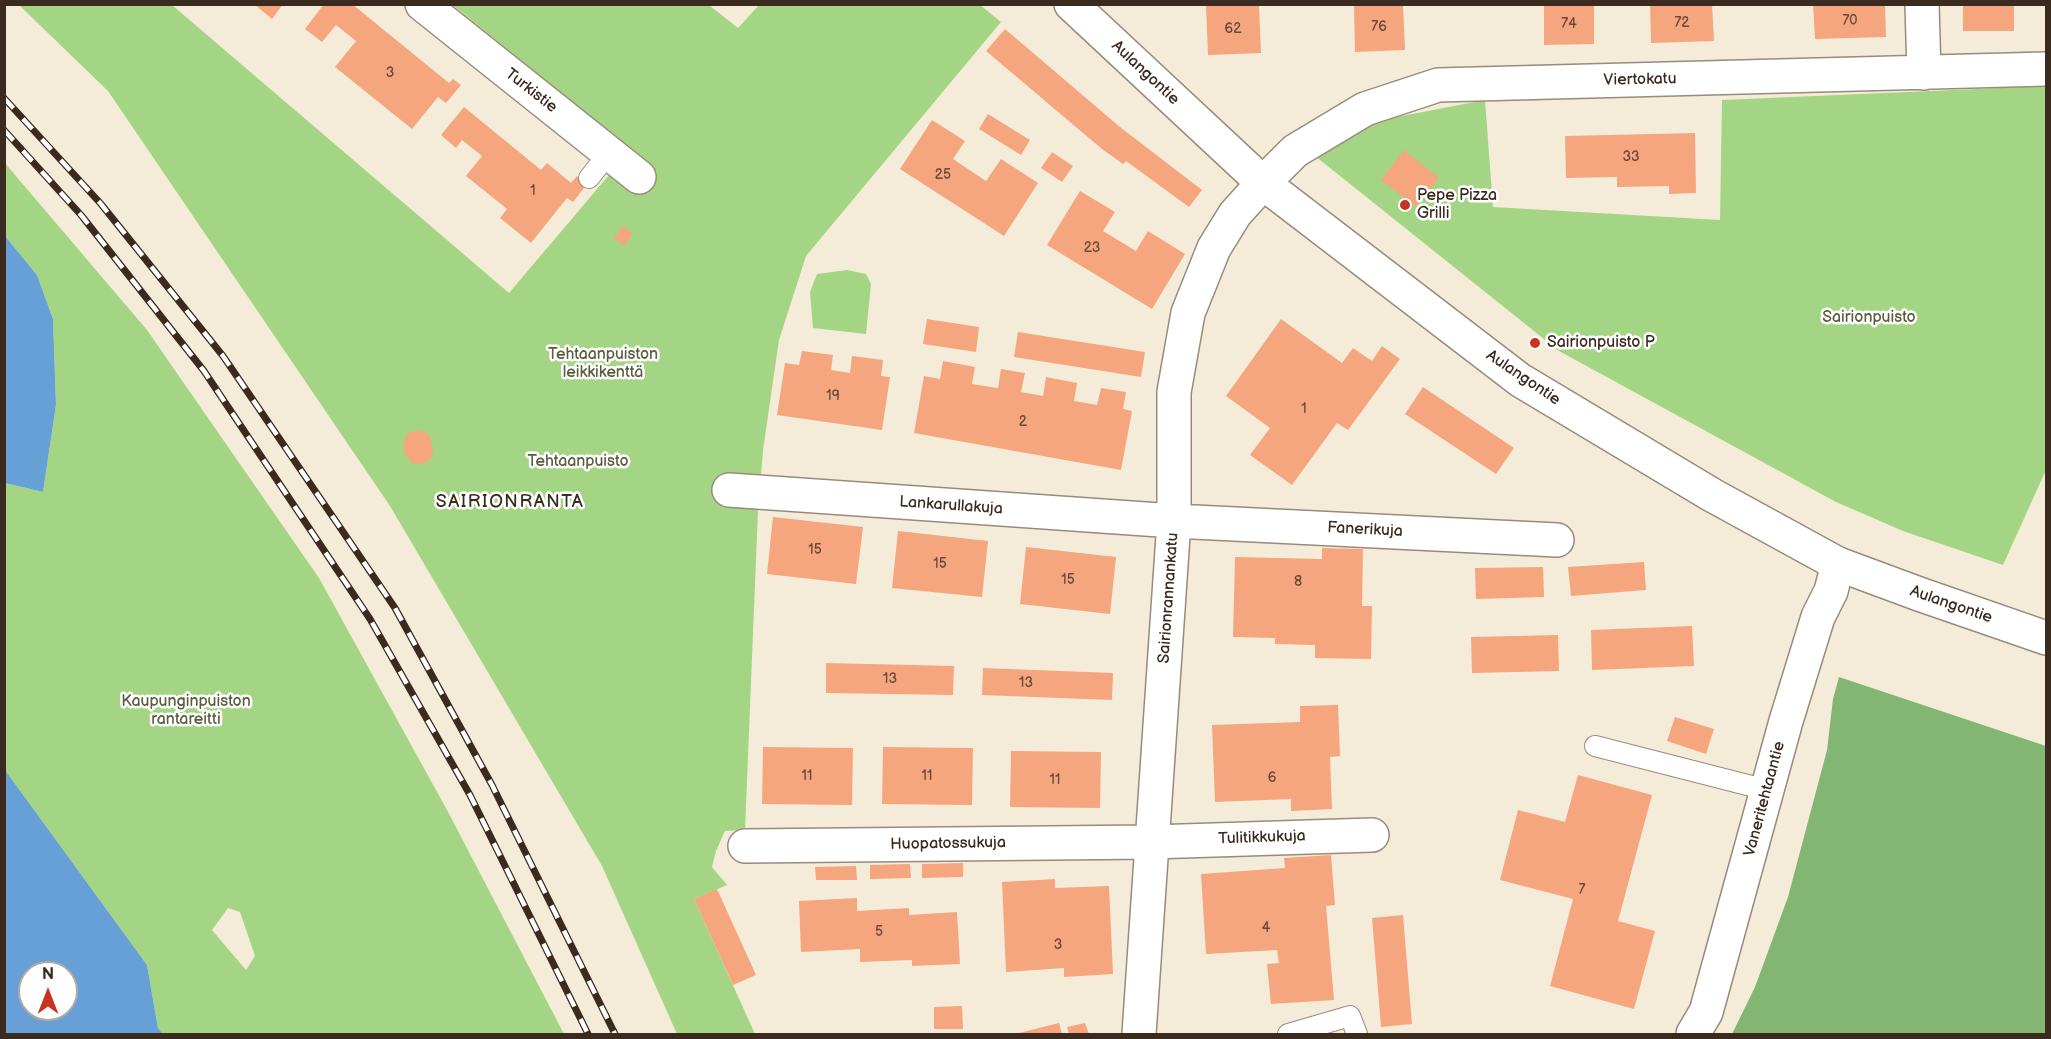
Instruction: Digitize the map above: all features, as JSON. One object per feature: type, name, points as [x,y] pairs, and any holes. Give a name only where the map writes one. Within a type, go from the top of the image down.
[{"type":"street","name":"Turkistie","points":[[422,4],[639,177]]},
{"type":"street","name":"Aulangontie","points":[[1071,4],[1263,183],[1521,380],[1712,495],[1838,564],[2046,638]]},
{"type":"street","points":[[1922,4],[1924,73]]},
{"type":"street","name":"Viertokatu","points":[[1263,183],[1295,151],[1365,109],[1438,85],[2046,69]]},
{"type":"street","name":"Sairionrannankatu","points":[[1139,1035],[1174,521],[1174,392],[1188,314],[1214,248],[1235,214],[1263,183]]},
{"type":"street","name":"Lankarullakuja","points":[[729,490],[1174,521]]},
{"type":"street","name":"Fanerikuja","points":[[1174,521],[1557,540]]},
{"type":"street","name":"Vaneritehtaantie","points":[[1693,1035],[1706,1012],[1795,690],[1818,617],[1831,591],[1838,564]]},
{"type":"street","name":"Tulitikkukuja","points":[[1151,842],[1372,835]]},
{"type":"street","name":"Huopatossukuja","points":[[745,846],[1151,842]]},
{"type":"lane","points":[[589,178],[609,153]]},
{"type":"lane","points":[[1595,746],[1767,790]]},
{"type":"lane","points":[[1288,1035],[1350,1016],[1357,1035]]},
{"type":"green space","name":"Tehtaanpuisto","points":[[979,4],[1001,22],[806,256],[779,340],[763,450],[758,510],[745,830],[725,831],[716,851],[712,867],[727,885],[694,899],[755,1034],[677,1034],[602,866],[390,506],[108,91],[19,5],[172,5],[509,293],[620,162],[635,153],[453,5],[709,5],[738,28],[759,5]]},
{"type":"green space","name":"Sairionpuisto","points":[[2046,86],[2046,470],[2003,565],[1903,531],[1836,502],[1559,351],[1310,152],[1376,121],[1485,100],[1493,207],[1720,220],[1722,100]]},
{"type":"green space","name":"Kaupunginpuiston rantareitti","points":[[4,162],[147,330],[319,578],[447,810],[564,1034],[163,1034],[158,1028],[147,965],[5,770],[5,483],[43,492],[56,405],[53,319],[37,275],[5,236]],"holes":[[[228,908],[240,912],[255,956],[246,970],[212,930]]]},
{"type":"green space","points":[[847,270],[866,274],[871,284],[866,334],[813,328],[810,292],[817,274]]},
{"type":"green space","points":[[1839,677],[2046,746],[2046,1034],[1732,1034],[1755,987],[1788,897],[1827,750],[1833,699]]},
{"type":"water","points":[[5,236],[37,275],[53,319],[56,405],[43,492],[5,483]]},
{"type":"water","points":[[5,770],[147,965],[158,1028],[163,1034],[5,1034]]},
{"type":"building","points":[[254,4],[283,4],[272,19]]},
{"type":"building","points":[[324,4],[352,4],[449,83],[453,79],[461,85],[446,103],[438,97],[412,129],[335,67],[356,41],[336,25],[322,42],[305,29]]},
{"type":"building","points":[[1259,4],[1261,53],[1208,55],[1206,5]]},
{"type":"building","points":[[1403,4],[1405,50],[1355,52],[1354,5]]},
{"type":"building","points":[[1544,4],[1594,4],[1594,44],[1544,45]]},
{"type":"building","points":[[1650,4],[1712,4],[1714,41],[1651,43]]},
{"type":"building","points":[[1813,4],[1885,4],[1886,37],[1815,39]]},
{"type":"building","points":[[1963,4],[2014,4],[2014,31],[1963,31]]},
{"type":"building","points":[[1005,29],[1120,127],[1202,190],[1189,207],[1126,161],[1123,164],[1102,149],[986,51]]},
{"type":"building","points":[[464,107],[541,170],[547,163],[571,183],[577,176],[587,184],[573,202],[567,198],[531,243],[500,218],[507,209],[466,176],[482,156],[462,140],[456,148],[441,135]]},
{"type":"building","points":[[988,114],[1030,140],[1021,155],[979,129]]},
{"type":"building","points":[[932,120],[965,141],[953,159],[986,181],[1001,159],[1038,183],[1004,236],[900,169]]},
{"type":"building","points":[[1695,133],[1696,193],[1669,194],[1669,186],[1617,187],[1617,177],[1566,178],[1565,136]]},
{"type":"building","points":[[1404,150],[1439,178],[1416,207],[1381,180]]},
{"type":"building","points":[[1052,152],[1073,166],[1062,182],[1041,168]]},
{"type":"building","points":[[1080,191],[1115,212],[1103,231],[1136,251],[1148,231],[1185,254],[1152,309],[1047,245]]},
{"type":"building","points":[[623,226],[633,234],[624,246],[614,238]]},
{"type":"building","points":[[927,319],[979,327],[976,352],[923,344]]},
{"type":"building","points":[[1281,319],[1342,363],[1353,348],[1372,361],[1382,346],[1400,359],[1348,430],[1337,423],[1292,485],[1250,455],[1270,428],[1226,396]]},
{"type":"building","points":[[1018,332],[1145,352],[1141,377],[1014,357]]},
{"type":"building","points":[[802,351],[833,355],[831,370],[850,373],[852,356],[883,360],[881,376],[890,377],[882,430],[777,415],[785,363],[799,365]]},
{"type":"building","points":[[943,361],[975,367],[972,384],[998,388],[1001,369],[1025,373],[1021,392],[1043,396],[1046,377],[1077,383],[1074,401],[1097,405],[1101,388],[1126,392],[1123,409],[1132,411],[1121,470],[914,433],[924,376],[940,379]]},
{"type":"building","points":[[1423,387],[1514,448],[1496,474],[1405,414]]},
{"type":"building","points":[[420,430],[430,436],[433,449],[431,459],[423,464],[412,463],[405,454],[403,442],[408,433]]},
{"type":"building","points":[[773,517],[863,527],[856,584],[767,574]]},
{"type":"building","points":[[898,531],[988,541],[982,597],[892,588]]},
{"type":"building","points":[[1026,547],[1116,557],[1110,614],[1020,604]]},
{"type":"building","points":[[1322,548],[1363,549],[1362,606],[1372,606],[1371,659],[1315,658],[1315,645],[1275,644],[1275,638],[1233,637],[1235,557],[1322,559]]},
{"type":"building","points":[[1644,562],[1646,590],[1571,596],[1568,567]]},
{"type":"building","points":[[1543,567],[1544,597],[1476,599],[1475,568]]},
{"type":"building","points":[[1692,626],[1694,666],[1592,670],[1591,630]]},
{"type":"building","points":[[1558,635],[1559,671],[1472,673],[1471,637]]},
{"type":"building","points":[[826,663],[954,666],[953,695],[826,693]]},
{"type":"building","points":[[983,668],[1113,673],[1112,700],[982,695]]},
{"type":"building","points":[[1338,705],[1340,756],[1330,757],[1332,809],[1291,811],[1291,799],[1215,802],[1212,725],[1300,722],[1300,706]]},
{"type":"building","points":[[1675,717],[1714,729],[1706,754],[1667,741]]},
{"type":"building","points":[[763,747],[853,748],[852,805],[762,804]]},
{"type":"building","points":[[883,747],[973,748],[972,805],[882,804]]},
{"type":"building","points":[[1011,751],[1101,752],[1100,808],[1010,807]]},
{"type":"building","points":[[1578,775],[1652,795],[1618,921],[1655,931],[1634,1009],[1550,986],[1573,899],[1500,880],[1518,810],[1565,822]]},
{"type":"building","points":[[1331,855],[1335,905],[1326,906],[1334,1000],[1271,1004],[1267,964],[1279,963],[1277,950],[1206,954],[1201,874],[1285,868],[1284,858]]},
{"type":"building","points":[[963,863],[963,877],[922,878],[922,864]]},
{"type":"building","points":[[910,864],[911,878],[870,879],[870,865]]},
{"type":"building","points":[[856,866],[857,880],[816,880],[815,867]]},
{"type":"building","points":[[1055,879],[1055,888],[1109,886],[1113,974],[1064,977],[1064,968],[1006,972],[1002,882]]},
{"type":"building","points":[[717,889],[756,975],[733,985],[694,899]]},
{"type":"building","points":[[857,898],[857,911],[909,908],[909,915],[957,912],[960,964],[912,966],[912,960],[860,962],[860,949],[801,952],[799,901]]},
{"type":"building","points":[[1403,915],[1412,1024],[1381,1027],[1372,918]]},
{"type":"building","points":[[962,1006],[963,1029],[934,1029],[934,1007]]},
{"type":"building","points":[[1059,1023],[1062,1034],[1015,1034]]},
{"type":"building","points":[[1085,1023],[1089,1034],[1069,1034],[1067,1027]]},
{"type":"railway","points":[[4,98],[101,204],[223,356],[395,608],[492,785],[615,1034]]},
{"type":"railway","points":[[4,130],[81,215],[204,371],[370,619],[470,795],[588,1034]]},
{"type":"place","name":"Pepe Pizza Grilli","points":[[1405,205]]},
{"type":"place","name":"Sairionpuisto P","points":[[1535,343]]},
{"type":"district","name":"SAIRIONRANTA","points":[[510,502]]},
{"type":"park label","name":"Tehtaanpuiston leikkikenttä","points":[[603,364]]}]
